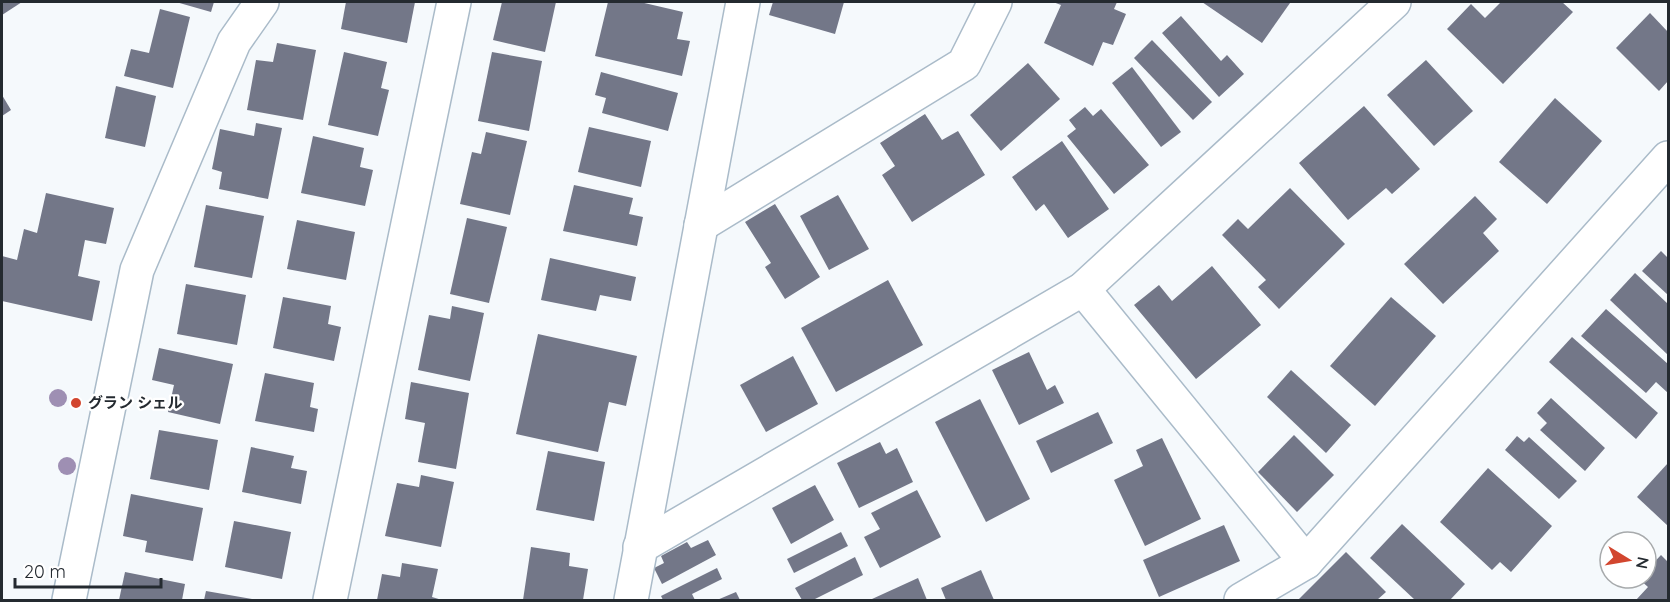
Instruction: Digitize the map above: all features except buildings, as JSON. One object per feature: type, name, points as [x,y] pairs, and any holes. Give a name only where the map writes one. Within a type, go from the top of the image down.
[{"type":"street","points":[[69,600],[137,270],[234,42],[262,2]]},
{"type":"street","points":[[330,600],[454,2]]},
{"type":"street","points":[[631,600],[743,2]]},
{"type":"street","points":[[701,225],[964,64],[995,2]]},
{"type":"street","points":[[640,547],[1083,289],[1394,2]]},
{"type":"street","points":[[1241,600],[1306,562],[1668,158]]},
{"type":"street","points":[[1083,289],[1306,562]]},
{"type":"place","name":"グラン シェル","points":[[76,403]]}]
